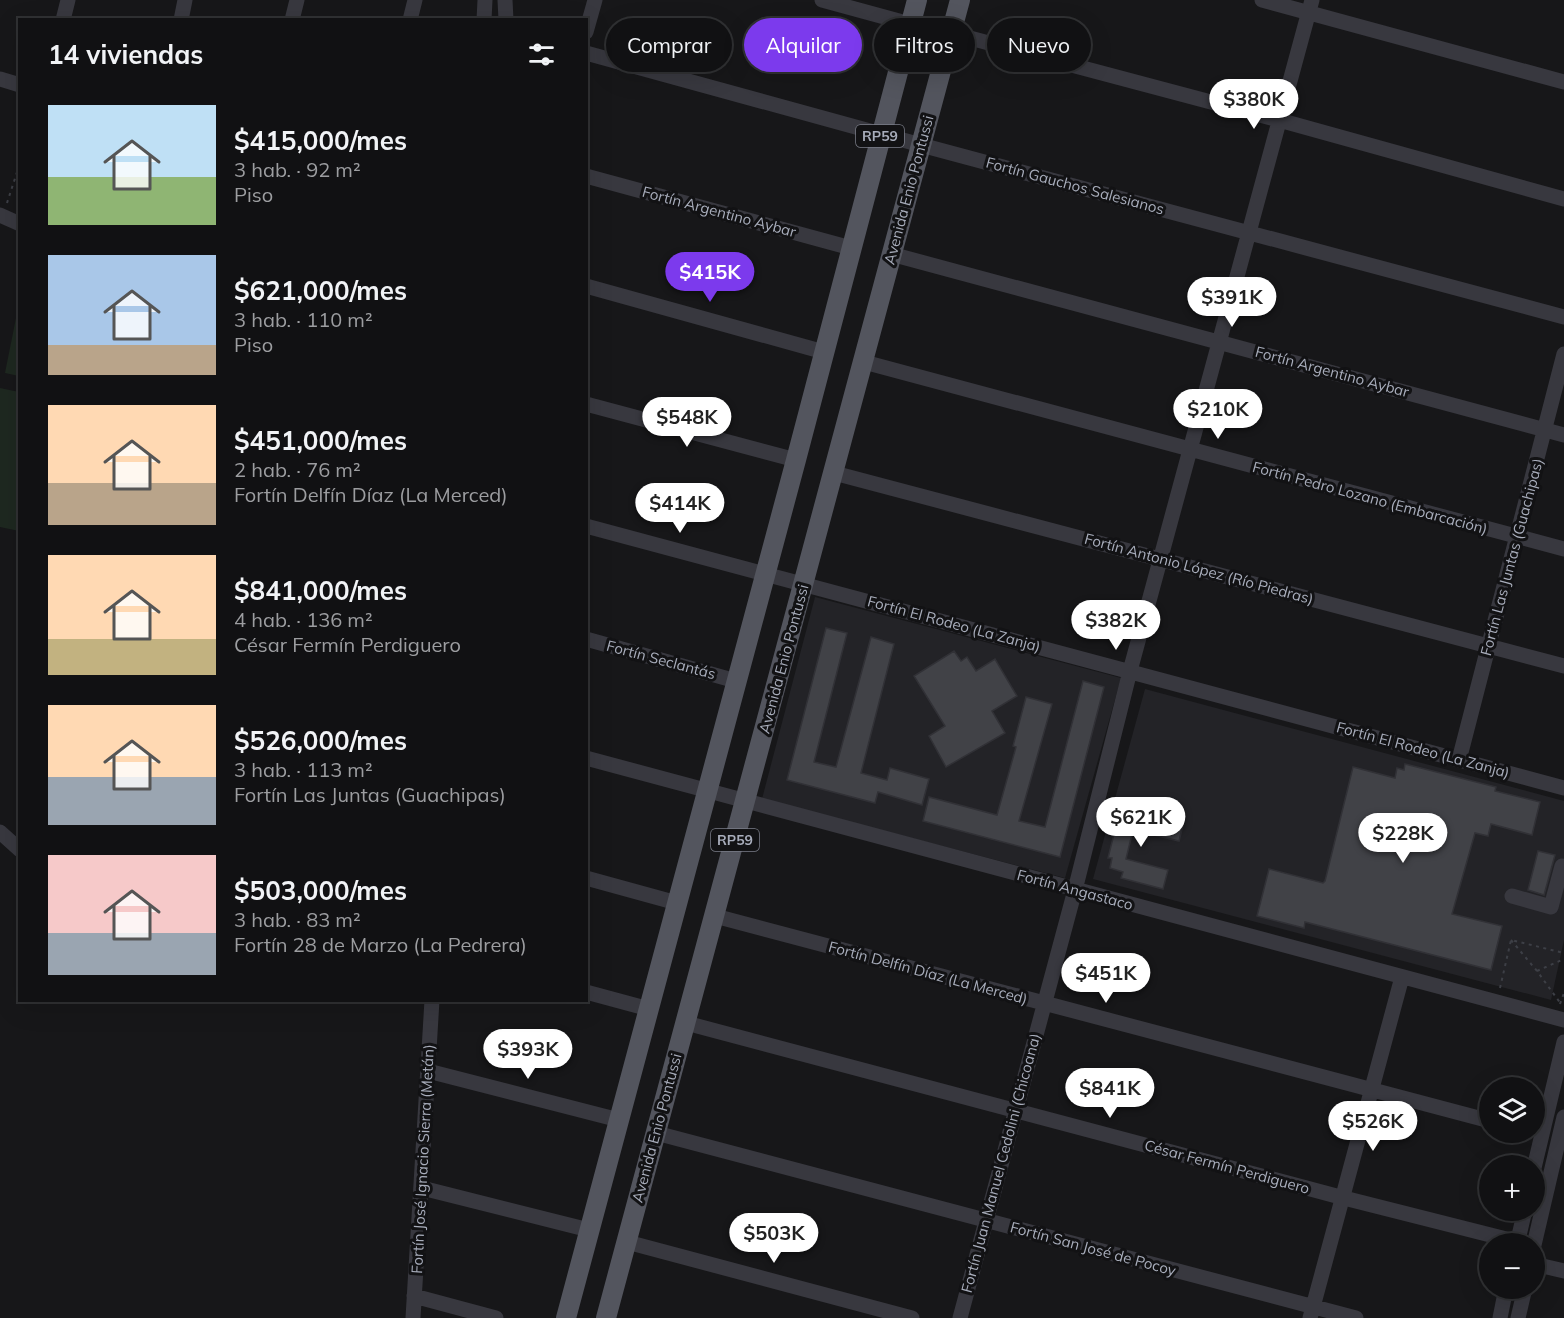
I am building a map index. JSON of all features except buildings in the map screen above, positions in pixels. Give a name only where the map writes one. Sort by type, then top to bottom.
[{"type":"main road","name":"RP59","points":[[912,18],[917,0]]},
{"type":"main road","name":"Avenida Enio Pontussi","points":[[955,18],[960,0]]},
{"type":"main road","name":"RP59","points":[[566,1318],[897,72]]},
{"type":"main road","name":"Avenida Enio Pontussi","points":[[606,1318],[941,72]]},
{"type":"street","points":[[64,18],[68,0]]},
{"type":"street","points":[[181,18],[185,0]]},
{"type":"street","points":[[292,18],[297,0]]},
{"type":"street","points":[[410,18],[415,0]]},
{"type":"street","points":[[484,18],[485,0]]},
{"type":"street","points":[[505,0],[506,18]]},
{"type":"street","points":[[588,25],[595,0]]},
{"type":"street","points":[[822,0],[888,18]]},
{"type":"street","points":[[1262,0],[1310,6],[1564,82]]},
{"type":"street","name":"Fortín Juan Manuel Cedolini (Chicoana)","points":[[960,1318],[1075,890],[1130,671],[1310,6]]},
{"type":"street","points":[[975,39],[1564,198]]},
{"type":"street","name":"Fortín Gauchos Salesianos","points":[[588,54],[1564,317]]},
{"type":"street","points":[[0,79],[18,84]]},
{"type":"street","name":"Fortín Argentino Aybar","points":[[588,177],[851,248]]},
{"type":"street","points":[[2,216],[18,223]]},
{"type":"street","name":"Fortín Argentino Aybar","points":[[891,254],[1564,435]]},
{"type":"street","points":[[588,287],[824,352]]},
{"type":"street","name":"Fortín Las Juntas (Guachipas)","points":[[1458,760],[1564,354]]},
{"type":"street","name":"Fortín Pedro Lozano (Embarcación)","points":[[864,362],[1564,549]]},
{"type":"street","points":[[588,405],[796,459]]},
{"type":"street","name":"Fortín Antonio López (Río Piedras)","points":[[834,472],[1564,666]]},
{"type":"street","name":"Fortín El Rodeo (La Zanja)","points":[[588,527],[1564,788]]},
{"type":"street","name":"Fortín Seclantás","points":[[588,640],[736,681]]},
{"type":"street","name":"Fortín Angastaco","points":[[588,759],[1564,1020]]},
{"type":"street","points":[[0,832],[18,848]]},
{"type":"street","points":[[1512,896],[1551,907],[1562,866],[1564,867]]},
{"type":"street","points":[[588,879],[677,903]]},
{"type":"street","name":"Fortín Delfín Díaz (La Merced)","points":[[714,916],[1372,1092],[1479,1118]]},
{"type":"street","points":[[1312,1312],[1402,977]]},
{"type":"street","points":[[588,993],[649,1009]]},
{"type":"street","name":"Fortín José Ignacio Sierra (Metán)","points":[[413,1318],[432,1002]]},
{"type":"street","name":"César Fermín Perdiguero","points":[[686,1023],[1481,1233]]},
{"type":"street","points":[[1545,1109],[1564,1042]]},
{"type":"street","points":[[428,1071],[619,1120]]},
{"type":"street","points":[[1537,1233],[1564,1117]]},
{"type":"street","name":"Fortín San José de Pocoy","points":[[656,1133],[986,1220],[1312,1312],[1356,1318]]},
{"type":"street","points":[[422,1188],[589,1230]]},
{"type":"street","points":[[627,1242],[912,1318]]},
{"type":"street","points":[[1545,1266],[1564,1271]]},
{"type":"street","points":[[414,1296],[496,1318]]},
{"type":"street","points":[[1500,1318],[1504,1299]]},
{"type":"street","points":[[1518,1318],[1522,1299]]},
{"type":"path","points":[[2,216],[18,169]]},
{"type":"path","points":[[1511,940],[1564,953]]},
{"type":"path","points":[[1511,940],[1537,970],[1561,1004]]},
{"type":"path","points":[[1496,1002],[1511,940]]},
{"type":"path","points":[[1537,970],[1564,959]]},
{"type":"shaded area","points":[[18,308],[18,376],[5,373]]},
{"type":"shaded area","points":[[0,388],[18,392],[18,531],[0,527]]},
{"type":"shaded area","points":[[815,597],[1121,678],[1065,878],[762,799]]},
{"type":"shaded area","points":[[1145,689],[1564,801],[1564,940],[1551,1000],[1093,879]]}]
